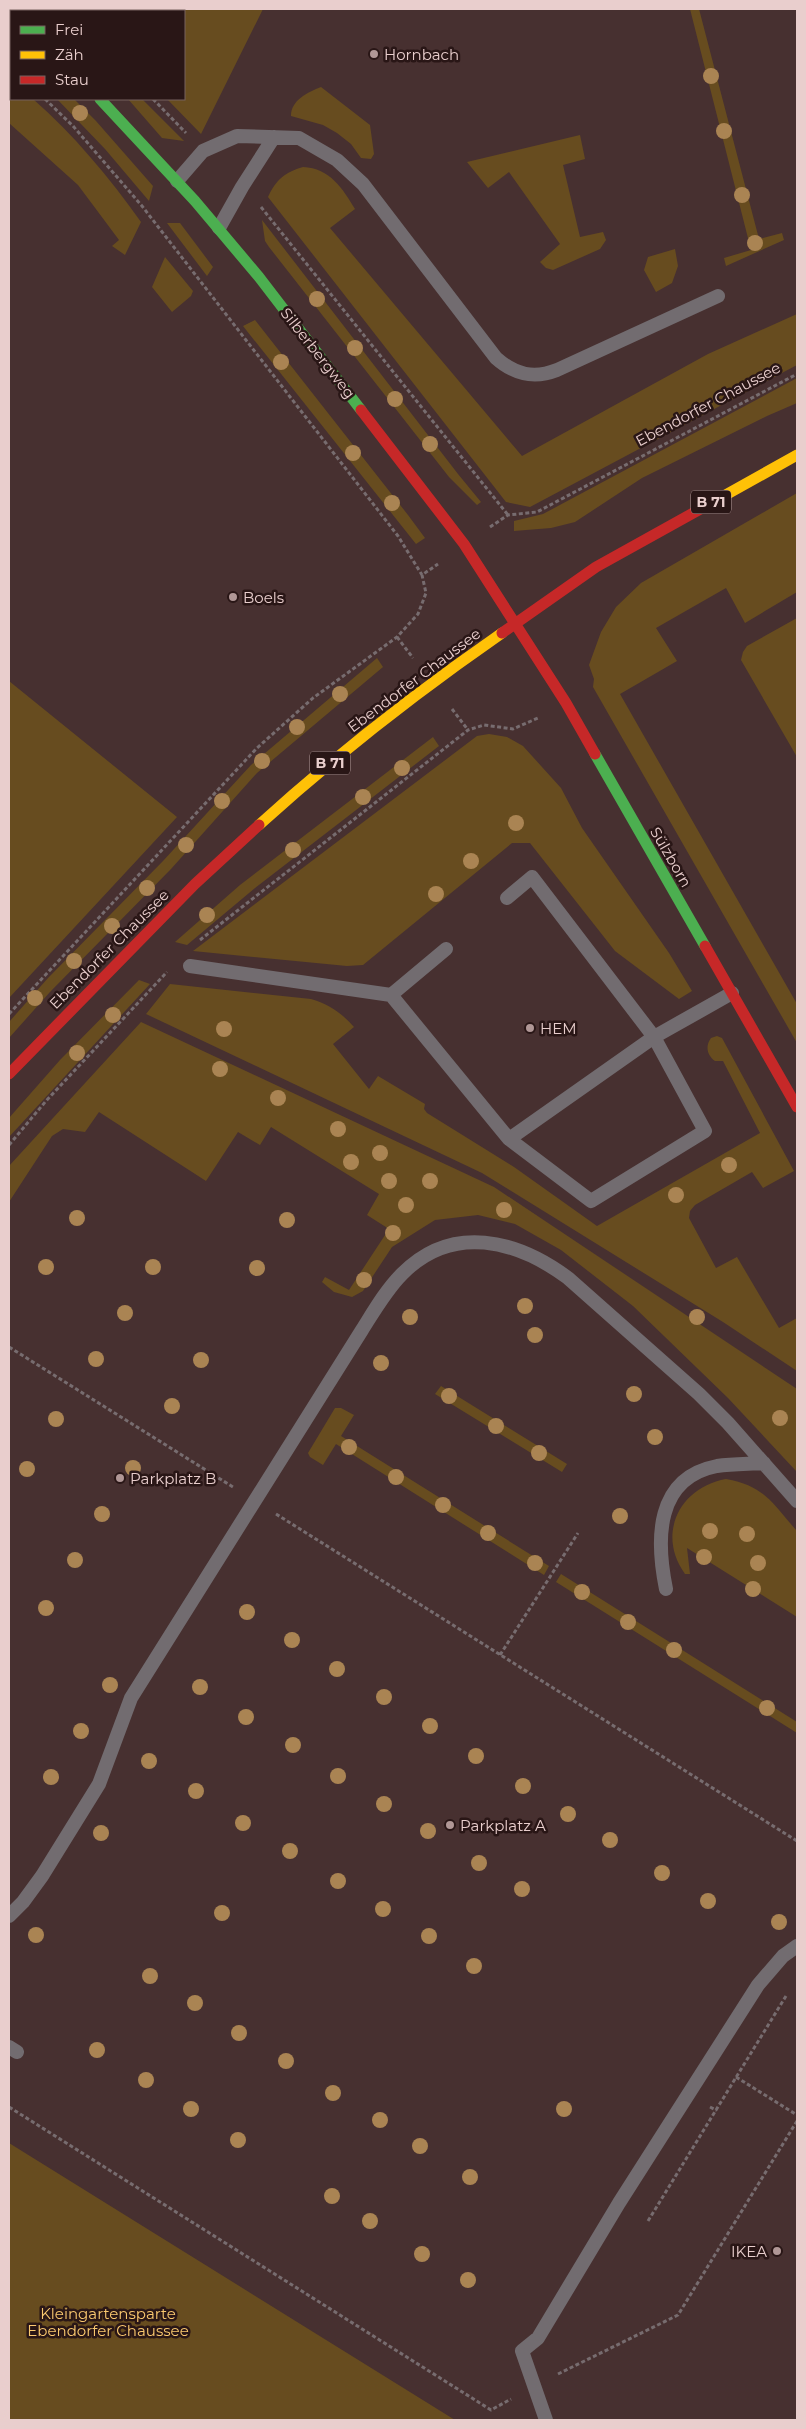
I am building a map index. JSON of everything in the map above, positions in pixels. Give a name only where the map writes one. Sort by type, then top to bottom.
[{"type":"street","name":"Silberbergweg","points":[[101,100],[219,228],[265,284],[464,544],[515,624]]},
{"type":"street","name":"Ebendorfer Chaussee","points":[[9,1074],[188,890],[314,775],[407,702],[596,567],[797,455]]},
{"type":"street","name":"Sülzborn","points":[[515,624],[566,703],[797,1107]]},
{"type":"lane","points":[[177,181],[203,150],[237,136],[299,138],[337,160],[363,184],[496,358],[517,372],[534,376],[552,372],[718,296]]},
{"type":"lane","points":[[219,228],[250,173],[274,138]]},
{"type":"lane","points":[[190,966],[391,996],[509,1139],[591,1201],[705,1131],[654,1037],[532,877],[507,898]]},
{"type":"lane","points":[[391,996],[446,949]]},
{"type":"lane","points":[[509,1139],[654,1037],[732,993]]},
{"type":"lane","points":[[9,1916],[23,1902],[42,1876],[99,1784],[131,1698],[392,1285],[404,1273],[435,1250],[452,1243],[471,1242],[510,1247],[531,1254],[550,1265],[568,1278],[699,1394],[797,1500]]},
{"type":"lane","points":[[666,1589],[661,1563],[660,1531],[662,1518],[669,1501],[680,1485],[696,1473],[717,1466],[764,1463]]},
{"type":"lane","points":[[546,2420],[522,2351],[538,2338],[619,2204],[758,1985],[783,1956],[797,1946]]},
{"type":"path","points":[[46,100],[91,146],[142,206],[398,536],[422,575],[437,564]]},
{"type":"path","points":[[154,100],[192,139]]},
{"type":"path","points":[[266,212],[508,515]]},
{"type":"path","name":"Ebendorfer Chaussee","points":[[497,522],[508,515],[537,512],[797,374]]},
{"type":"path","name":"Ebendorfer Chaussee","points":[[9,1014],[258,748],[313,698],[397,636],[418,614],[426,593],[422,575]]},
{"type":"path","name":"Ebendorfer Chaussee","points":[[397,636],[406,648]]},
{"type":"path","points":[[460,720],[468,730]]},
{"type":"path","points":[[196,944],[468,730],[484,725],[513,729]]},
{"type":"path","points":[[9,1145],[46,1101],[159,980]]},
{"type":"path","points":[[9,1347],[797,1842]]},
{"type":"path","points":[[500,1655],[578,1533]]},
{"type":"path","points":[[736,2077],[797,2115]]},
{"type":"path","points":[[9,2107],[491,2410],[534,2386],[678,2315],[797,2121]]},
{"type":"path","points":[[648,2221],[716,2110]]},
{"type":"green space","points":[[74,9],[263,9],[201,134],[168,100],[185,100],[185,10]]},
{"type":"green space","points":[[690,9],[699,9],[759,239],[782,233],[784,240],[726,266],[724,258],[751,250]]},
{"type":"green space","points":[[9,79],[10,100],[34,100],[63,127],[90,157],[141,222],[125,255],[112,246],[119,240],[78,185],[9,123]]},
{"type":"green space","points":[[321,87],[370,125],[374,154],[371,159],[361,158],[351,144],[323,125],[291,116],[294,105],[301,97]]},
{"type":"green space","points":[[58,100],[75,100],[96,121],[153,186],[149,201],[105,149]]},
{"type":"green space","points":[[129,100],[143,100],[184,141],[162,138]]},
{"type":"green space","points":[[580,135],[585,159],[563,165],[580,237],[603,232],[606,240],[600,249],[553,270],[546,268],[540,262],[560,244],[509,172],[488,188],[467,162]]},
{"type":"green space","points":[[303,167],[312,168],[328,175],[346,194],[355,209],[330,228],[522,456],[708,354],[797,314],[797,365],[530,507],[506,502],[268,197],[274,186],[282,178],[291,171]]},
{"type":"green space","points":[[262,220],[481,502],[477,505],[449,477],[269,247],[265,241]]},
{"type":"green space","points":[[167,223],[180,223],[213,267],[207,276]]},
{"type":"green space","points":[[675,249],[678,266],[672,283],[656,292],[644,270],[648,257]]},
{"type":"green space","points":[[165,257],[193,291],[191,296],[172,312],[152,287]]},
{"type":"green space","points":[[255,320],[425,538],[416,544],[243,326]]},
{"type":"green space","points":[[797,378],[797,403],[642,478],[575,522],[551,528],[514,531],[514,521],[543,514]]},
{"type":"green space","points":[[797,493],[797,592],[745,623],[726,588],[656,628],[677,661],[620,694],[797,1004],[797,1043],[593,687],[594,679],[589,665],[601,632],[616,607],[641,583]]},
{"type":"green space","points":[[797,618],[797,757],[741,660],[747,646]]},
{"type":"green space","points":[[377,658],[383,667],[257,773],[171,869],[50,992],[9,1038],[9,1022],[48,978],[163,861],[251,765]]},
{"type":"green space","points":[[9,681],[177,817],[9,998]]},
{"type":"green space","points":[[489,734],[507,737],[523,746],[561,788],[582,828],[669,953],[692,991],[679,999],[615,951],[530,843],[512,843],[363,965],[347,966],[193,951],[477,736]]},
{"type":"green space","points":[[433,737],[439,746],[255,888],[187,945],[175,942],[240,885]]},
{"type":"green space","points":[[139,980],[150,984],[9,1137],[9,1118],[60,1060]]},
{"type":"green space","points":[[170,984],[311,999],[329,1006],[345,1017],[354,1027],[333,1044],[369,1089],[378,1076],[425,1104],[424,1109],[427,1113],[514,1167],[597,1226],[760,1133],[723,1061],[715,1061],[709,1053],[708,1044],[711,1038],[717,1036],[722,1038],[794,1171],[763,1188],[752,1172],[695,1205],[690,1211],[689,1218],[716,1268],[737,1257],[779,1328],[797,1318],[797,1371],[723,1322],[482,1173],[146,1014]]},
{"type":"green space","points":[[141,1022],[494,1187],[797,1389],[797,1472],[728,1398],[633,1306],[561,1250],[515,1224],[478,1215],[435,1220],[392,1247],[363,1291],[352,1297],[334,1292],[322,1282],[325,1277],[349,1290],[389,1229],[367,1215],[379,1194],[271,1127],[260,1145],[238,1132],[206,1181],[99,1112],[85,1132],[63,1129],[52,1136],[9,1202],[9,1166]]},
{"type":"green space","points":[[441,1386],[567,1464],[562,1472],[435,1394]]},
{"type":"green space","points":[[335,1408],[341,1408],[354,1415],[341,1436],[549,1566],[544,1575],[336,1444],[323,1465],[310,1457],[308,1453]]},
{"type":"green space","points":[[726,1479],[750,1486],[759,1491],[774,1504],[797,1531],[797,1617],[687,1548],[690,1574],[685,1574],[677,1559],[673,1543],[673,1528],[677,1515],[685,1502],[696,1492],[710,1484]]},
{"type":"green space","points":[[561,1574],[797,1722],[797,1733],[556,1582]]},
{"type":"green space","name":"Kleingartensparte Ebendorfer Chaussee","points":[[9,2143],[455,2420],[9,2420]]},
{"type":"traffic: fast","points":[[101,100],[195,201],[259,277],[361,410]]},
{"type":"traffic: fast","points":[[595,754],[705,946]]},
{"type":"traffic: slow","points":[[713,502],[797,455]]},
{"type":"traffic: slow","points":[[259,825],[377,725],[502,633]]},
{"type":"traffic: jam","points":[[361,410],[464,544],[566,703],[595,754]]},
{"type":"traffic: jam","points":[[502,633],[596,567],[713,502]]},
{"type":"traffic: jam","points":[[9,1074],[195,884],[259,825]]},
{"type":"traffic: jam","points":[[705,946],[797,1107]]},
{"type":"place","name":"Hornbach","points":[[374,54]]},
{"type":"place","name":"Boels","points":[[233,597]]},
{"type":"place","name":"HEM","points":[[530,1028]]},
{"type":"place","name":"Parkplatz B","points":[[120,1478]]},
{"type":"place","name":"Parkplatz A","points":[[450,1825]]},
{"type":"place","name":"IKEA","points":[[777,2251]]}]
